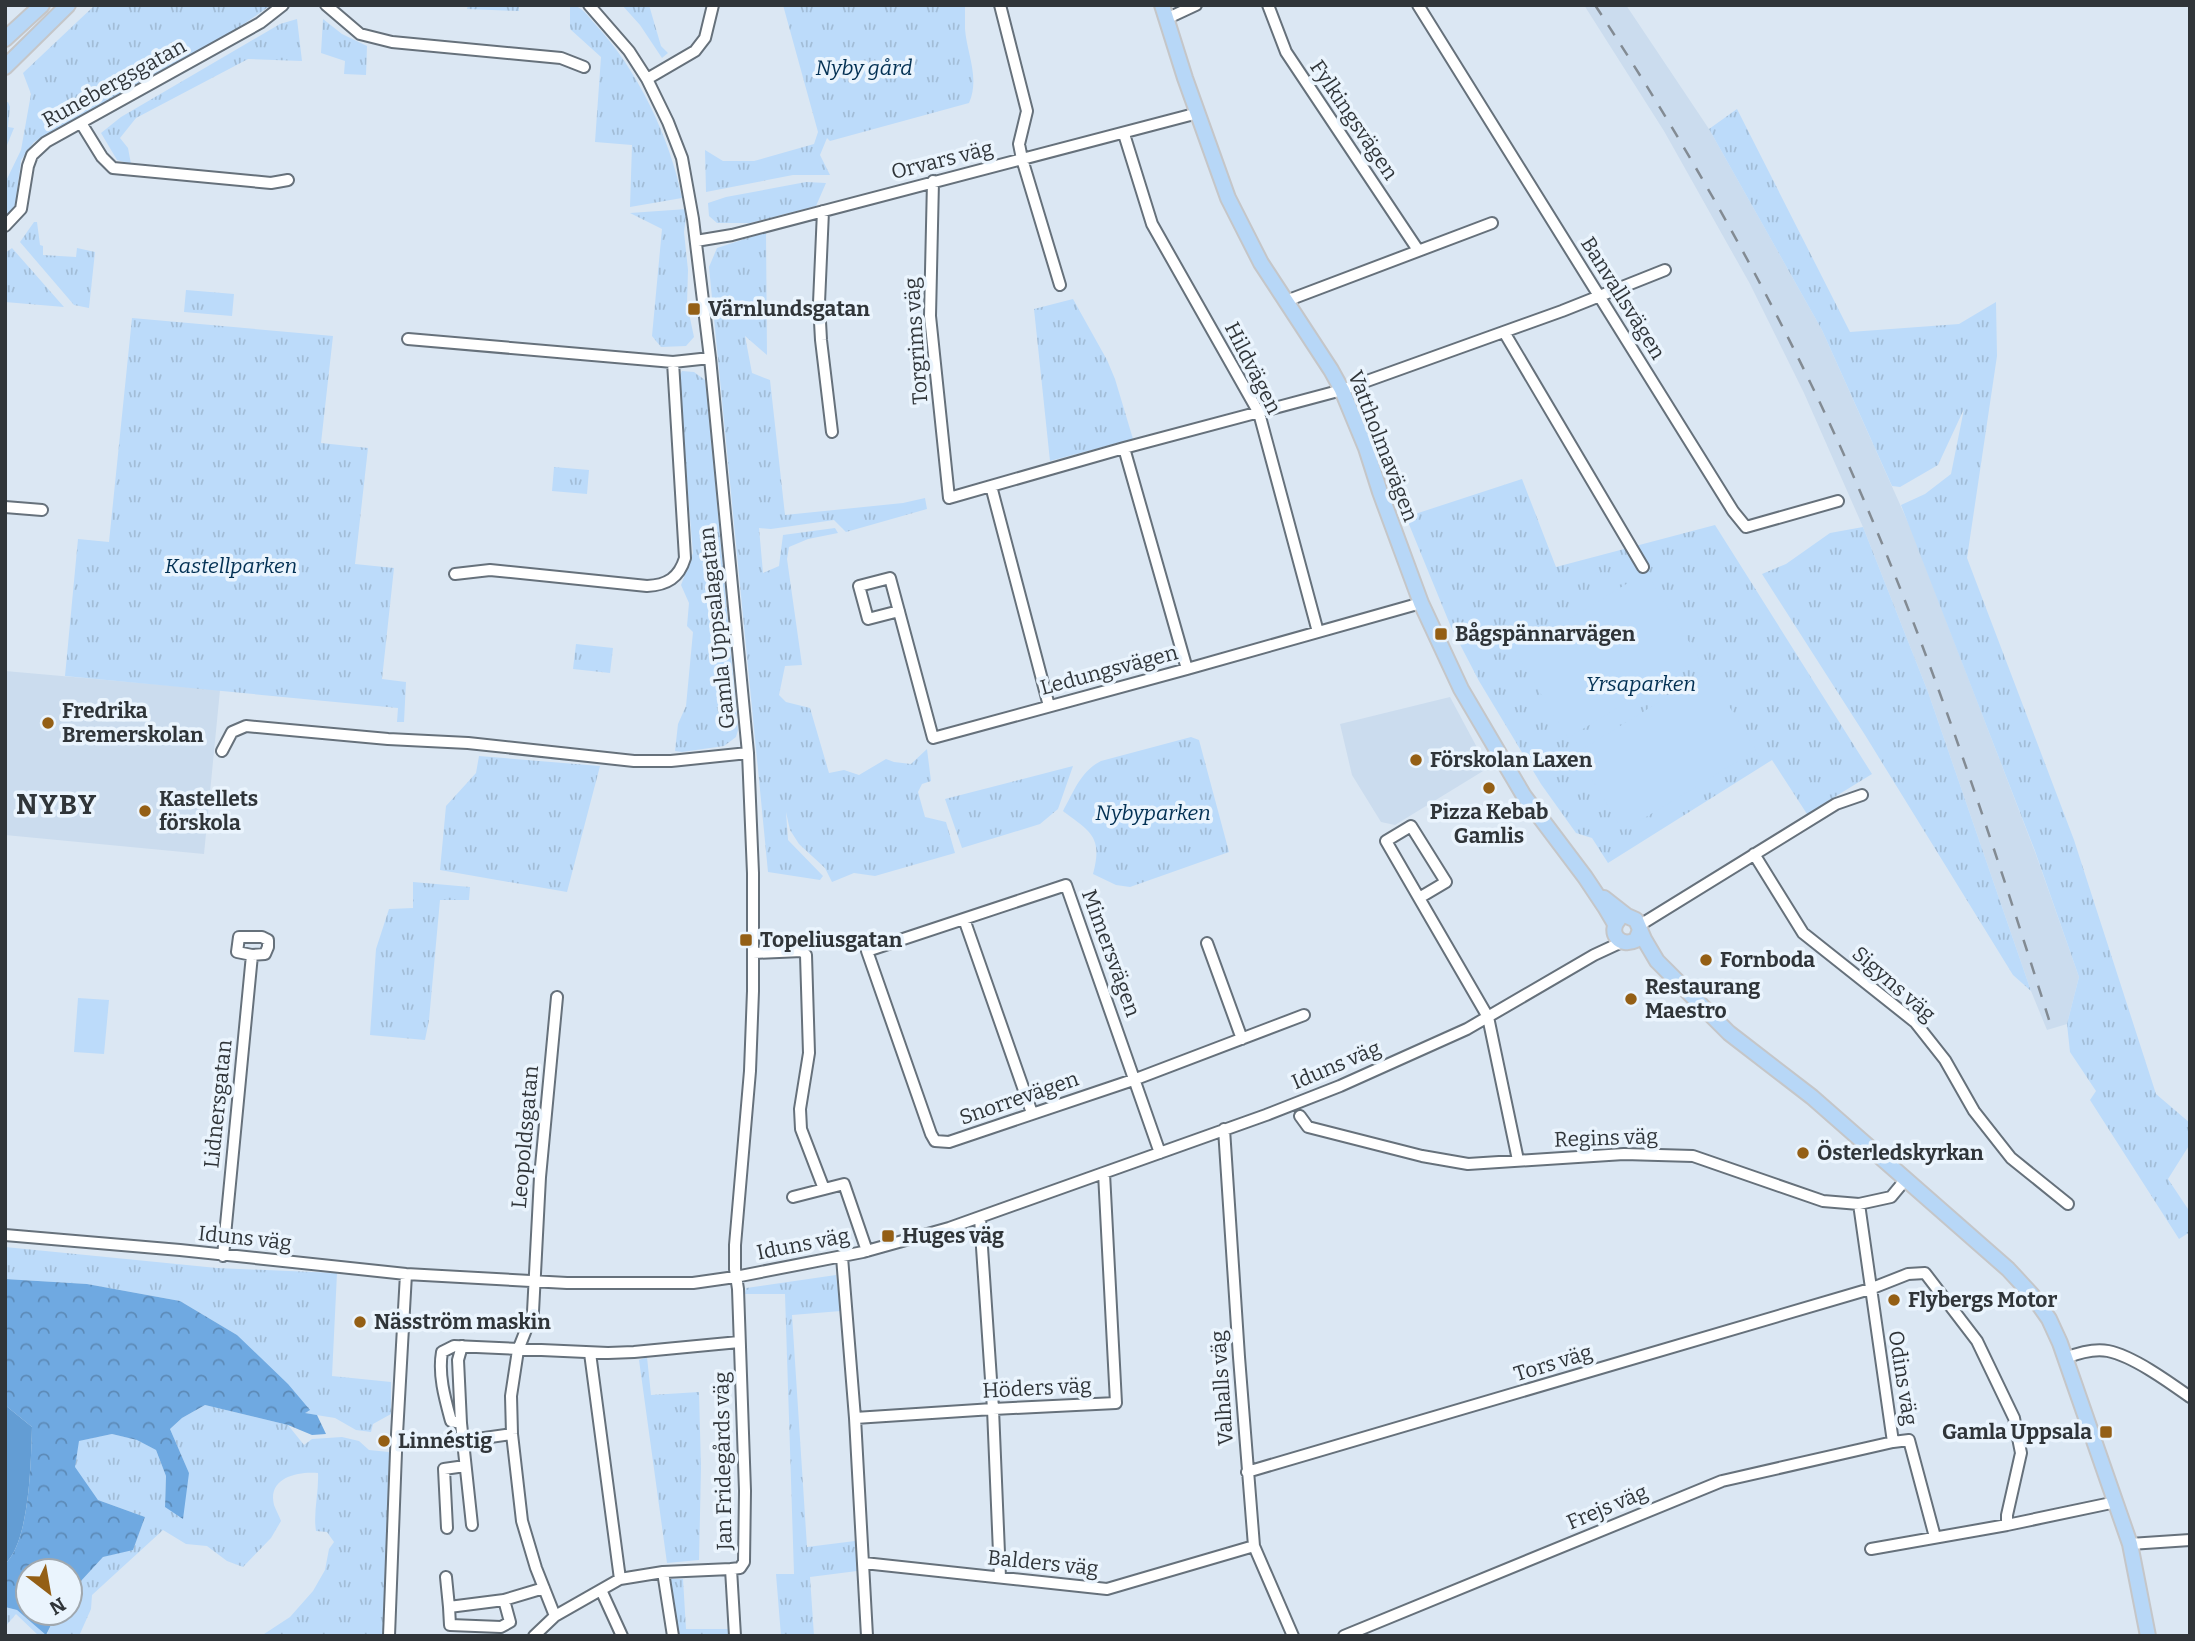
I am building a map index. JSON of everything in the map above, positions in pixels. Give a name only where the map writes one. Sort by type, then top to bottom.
[{"type":"main road","points":[[5,39],[42,5]]},
{"type":"main road","points":[[5,66],[68,5]]},
{"type":"main road","name":"Vattholmavägen","points":[[1164,12],[1228,198],[1261,263],[1342,390],[1366,448],[1421,603],[1461,689],[1524,796],[1621,931],[1657,961],[1730,1033],[1812,1097],[2008,1269],[2032,1295],[2049,1320],[2065,1358],[2116,1502],[2130,1544],[2148,1636]]},
{"type":"main road","points":[[1636,920],[1640,928],[1636,940],[1621,931],[1636,920]]},
{"type":"main road","name":"Vattholmavägen","points":[[1640,928],[1657,961]]},
{"type":"street","name":"Runebergsgatan","points":[[5,226],[21,209],[32,155],[46,142],[260,23],[283,5]]},
{"type":"street","points":[[326,5],[360,34],[392,42],[561,58],[584,67]]},
{"type":"street","name":"Gamla Uppsalagatan","points":[[589,5],[629,51],[647,79],[668,122],[682,158],[696,241],[748,753],[753,873],[750,1071],[739,1183],[735,1277]]},
{"type":"street","points":[[647,79],[695,51],[705,38],[712,5]]},
{"type":"street","points":[[1000,5],[1027,111],[1019,144],[1022,159],[1060,285]]},
{"type":"street","points":[[1164,12],[1196,5]]},
{"type":"street","name":"Fylkingsvägen","points":[[1268,5],[1286,52],[1418,250]]},
{"type":"street","name":"Banvallsvägen","points":[[1418,5],[1733,511],[1755,536]]},
{"type":"street","name":"Orvars väg","points":[[696,241],[732,235],[1198,113]]},
{"type":"street","points":[[81,122],[102,157],[113,168],[271,183],[288,180]]},
{"type":"street","name":"Hildvägen","points":[[1124,134],[1152,224],[1259,413],[1318,632]]},
{"type":"street","name":"Torgrims väg","points":[[933,181],[930,316],[949,498],[991,486]]},
{"type":"street","points":[[823,211],[819,303],[832,432]]},
{"type":"street","points":[[1286,301],[1492,223]]},
{"type":"street","points":[[1049,706],[991,486],[1342,390],[1665,270]]},
{"type":"street","points":[[1504,332],[1643,567]]},
{"type":"street","points":[[408,339],[673,362],[709,358]]},
{"type":"street","points":[[455,574],[490,570],[647,586],[672,580],[681,569],[685,558],[673,362]]},
{"type":"street","points":[[1124,448],[1187,669]]},
{"type":"street","points":[[1746,527],[1838,501]]},
{"type":"street","points":[[5,507],[42,510]]},
{"type":"street","name":"Ledungsvägen","points":[[899,611],[868,619],[859,586],[890,578],[899,611],[933,738],[1421,603]]},
{"type":"street","points":[[222,751],[232,732],[246,726],[388,739],[468,743],[634,761],[671,761],[748,753]]},
{"type":"street","points":[[1640,928],[1836,804],[1862,795]]},
{"type":"street","points":[[1419,898],[1446,882],[1411,826],[1386,841],[1419,898],[1488,1017],[1518,1160]]},
{"type":"street","name":"Sigyns väg","points":[[1754,854],[1803,933],[1915,1022],[1945,1060],[1975,1111],[2011,1158],[2068,1204]]},
{"type":"street","name":"Mimersvägen","points":[[867,951],[1066,885],[1160,1153]]},
{"type":"street","points":[[964,919],[1032,1114]]},
{"type":"street","name":"Iduns väg","points":[[5,1235],[407,1274],[567,1283],[693,1283],[842,1257],[980,1218],[1340,1086],[1488,1017],[1594,955],[1621,931]]},
{"type":"street","points":[[1207,943],[1242,1039]]},
{"type":"street","points":[[753,953],[802,951],[806,955],[809,1053],[800,1109],[800,1129],[824,1189]]},
{"type":"street","name":"Snorrevägen","points":[[867,951],[935,1141],[949,1142],[1136,1079],[1304,1015]]},
{"type":"street","name":"Lidnersgatan","points":[[223,1256],[252,955]]},
{"type":"street","name":"Leopoldsgatan","points":[[555,1616],[522,1521],[512,1434],[511,1396],[518,1350],[533,1312],[540,1177],[557,997]]},
{"type":"street","name":"Regins väg","points":[[1300,1116],[1308,1127],[1422,1156],[1468,1164],[1624,1154],[1693,1156],[1823,1201],[1859,1204],[1891,1197],[1906,1179]]},
{"type":"street","name":"Valhalls väg","points":[[1224,1129],[1254,1546],[1293,1636]]},
{"type":"street","name":"Höders väg","points":[[855,1418],[1116,1403],[1104,1173]]},
{"type":"street","points":[[793,1197],[844,1184],[867,1251]]},
{"type":"street","name":"Odins väg","points":[[1859,1204],[1893,1442],[1909,1440],[1935,1537]]},
{"type":"street","points":[[980,1218],[993,1409],[1000,1577]]},
{"type":"street","points":[[842,1257],[855,1418],[867,1636]]},
{"type":"street","name":"Tors väg","points":[[1247,1472],[1870,1289],[1909,1275],[1925,1273],[1977,1340],[2014,1418],[2021,1453],[2007,1525]]},
{"type":"street","points":[[389,1636],[400,1371],[407,1274]]},
{"type":"street","name":"Jan Fridegårds väg","points":[[734,1636],[731,1569],[740,1568],[744,1562],[745,1490],[735,1277]]},
{"type":"street","points":[[461,1423],[451,1421],[444,1395],[440,1362],[442,1352],[454,1346],[590,1353],[634,1352],[740,1342]]},
{"type":"street","points":[[462,1346],[458,1360],[461,1423],[472,1525]]},
{"type":"street","points":[[2065,1358],[2091,1351],[2107,1351],[2123,1357],[2190,1397]]},
{"type":"street","points":[[590,1353],[620,1579]]},
{"type":"street","points":[[442,1444],[512,1434]]},
{"type":"street","name":"Frejs väg","points":[[1344,1636],[1722,1480],[1893,1442]]},
{"type":"street","points":[[447,1528],[444,1469],[465,1466]]},
{"type":"street","points":[[1871,1549],[2116,1502]]},
{"type":"street","points":[[2130,1544],[2190,1540]]},
{"type":"street","name":"Balders väg","points":[[864,1563],[1107,1589],[1254,1546]]},
{"type":"street","points":[[534,1636],[555,1616],[620,1579],[663,1572],[731,1569]]},
{"type":"street","points":[[663,1572],[673,1636]]},
{"type":"street","points":[[446,1577],[450,1625],[501,1627],[510,1622],[504,1600]]},
{"type":"street","points":[[449,1607],[504,1600],[544,1588]]},
{"type":"street","points":[[601,1590],[622,1636]]},
{"type":"shaded area","points":[[1584,5],[1626,5],[1709,129],[1822,330],[1911,529],[2035,852],[2079,977],[2067,1024],[2047,1030],[2031,991],[1928,692],[1863,527],[1804,393],[1750,284],[1664,131]]},
{"type":"shaded area","points":[[5,671],[220,690],[204,854],[5,835]]},
{"type":"shaded area","name":"Förskolan Laxen","points":[[1450,697],[1488,768],[1395,825],[1381,822],[1352,775],[1340,724]]},
{"type":"shaded area","points":[[5,1405],[32,1427],[28,1500],[20,1538],[5,1564]]},
{"type":"green space","points":[[95,5],[271,5],[231,33],[34,142],[21,160],[15,208],[5,218],[5,183],[21,150],[31,94],[23,73]]},
{"type":"green space","points":[[468,5],[519,5],[519,11],[467,9]]},
{"type":"green space","points":[[570,5],[587,14],[638,83],[669,151],[682,198],[630,207],[632,145],[595,142],[601,57],[570,29]]},
{"type":"green space","points":[[622,5],[649,5],[661,46],[668,53],[662,58],[640,25]]},
{"type":"green space","name":"Nyby gård","points":[[783,5],[965,5],[965,29],[973,75],[969,103],[830,141],[827,138],[820,155],[830,175],[793,175],[706,192],[705,150],[723,161],[754,161],[814,144],[818,132]]},
{"type":"green space","points":[[297,19],[302,61],[248,59],[136,118],[120,138],[128,148],[131,164],[117,160],[101,133],[121,117],[280,24]]},
{"type":"green space","points":[[323,19],[342,34],[367,46],[366,75],[344,74],[345,61],[321,53]]},
{"type":"green space","points":[[8,102],[8,127],[14,128],[5,150],[5,103]]},
{"type":"green space","points":[[1737,109],[1850,332],[1959,324],[1996,302],[1997,356],[1967,558],[2074,840],[2156,1094],[2190,1123],[2190,1144],[2168,1179],[2190,1212],[2190,1232],[2179,1239],[2090,1100],[2096,1091],[2070,1052],[2067,1024],[2079,977],[2035,851],[1901,505],[1925,494],[1951,474],[1964,409],[1938,465],[1900,487],[1892,486],[1822,330],[1709,129]]},
{"type":"green space","points":[[806,182],[826,183],[816,206],[750,223],[717,223],[709,216],[708,203]]},
{"type":"green space","points":[[687,209],[684,232],[688,270],[687,304],[694,337],[686,346],[661,347],[652,336],[662,229],[630,213]]},
{"type":"green space","points":[[34,222],[37,222],[43,255],[76,257],[77,248],[95,252],[89,308],[74,305],[20,242]]},
{"type":"green space","points":[[766,232],[767,355],[745,336],[752,373],[770,380],[785,515],[903,503],[925,498],[927,509],[846,532],[834,520],[771,529],[759,528],[763,573],[779,566],[783,535],[835,528],[838,533],[808,539],[789,547],[787,559],[802,665],[785,666],[779,695],[786,702],[810,708],[829,773],[844,770],[859,775],[886,759],[911,764],[927,749],[931,781],[922,784],[918,792],[925,817],[946,822],[955,853],[875,876],[854,873],[832,882],[825,868],[799,844],[790,830],[786,812],[788,840],[823,876],[820,880],[768,872],[709,267],[717,248]]},
{"type":"green space","points":[[12,248],[64,307],[5,302],[5,253]]},
{"type":"green space","points":[[186,290],[234,294],[232,316],[184,312]]},
{"type":"green space","points":[[1073,299],[1107,360],[1133,439],[1050,461],[1034,309]]},
{"type":"green space","name":"Kastellparken","points":[[132,318],[333,336],[321,443],[368,448],[355,564],[394,568],[382,679],[406,682],[404,722],[397,722],[398,708],[65,676],[78,539],[109,542]]},
{"type":"green space","points":[[682,371],[694,372],[705,380],[738,730],[736,737],[724,746],[682,752],[675,751],[678,724],[686,706],[693,632],[687,626],[689,603],[681,585],[693,553],[678,379]]},
{"type":"green space","points":[[554,467],[589,470],[587,494],[552,491]]},
{"type":"green space","name":"Yrsaparken","points":[[1522,479],[1556,567],[1715,525],[1872,774],[1807,814],[1772,760],[1608,863],[1592,838],[1576,833],[1541,784],[1479,681],[1451,627],[1406,517]]},
{"type":"green space","points":[[1863,527],[1928,692],[2031,991],[2013,975],[1762,574],[1786,564],[1830,533]]},
{"type":"green space","points":[[1646,572],[1699,658],[1568,738],[1515,652]]},
{"type":"green space","points":[[576,644],[613,648],[610,673],[573,669]]},
{"type":"green space","points":[[1708,672],[1756,750],[1623,831],[1576,753]]},
{"type":"green space","name":"Nybyparken","points":[[1191,737],[1199,740],[1229,852],[1130,887],[1116,885],[1093,874],[1096,852],[1092,836],[1063,811],[1083,776],[1101,761]]},
{"type":"green space","points":[[479,756],[600,766],[567,892],[440,870],[446,806],[476,773]]},
{"type":"green space","points":[[1073,766],[1058,809],[1040,824],[962,848],[945,799]]},
{"type":"green space","points":[[413,882],[470,887],[469,900],[440,900],[425,1040],[370,1035],[376,949],[389,909],[413,908]]},
{"type":"green space","points":[[78,998],[109,1000],[104,1054],[74,1052]]},
{"type":"green space","points":[[5,1247],[217,1268],[337,1273],[332,1376],[391,1382],[391,1414],[373,1424],[371,1432],[356,1430],[335,1418],[304,1413],[237,1335],[180,1301],[87,1284],[5,1279]]},
{"type":"green space","points":[[836,1275],[841,1311],[792,1315],[807,1547],[855,1541],[857,1571],[810,1577],[814,1636],[781,1636],[776,1574],[794,1574],[785,1294],[745,1294],[746,1288]]},
{"type":"green space","points":[[5,1279],[87,1284],[180,1301],[237,1335],[288,1384],[310,1410],[305,1413],[317,1415],[326,1434],[312,1435],[288,1425],[205,1405],[182,1418],[170,1429],[189,1473],[183,1519],[165,1507],[166,1476],[156,1450],[137,1440],[112,1434],[79,1441],[75,1467],[98,1500],[145,1517],[133,1550],[103,1557],[84,1578],[84,1557],[14,1557],[14,1609],[5,1607],[5,1564],[20,1538],[28,1500],[32,1427],[5,1405]]},
{"type":"green space","points":[[647,1357],[651,1395],[699,1392],[699,1560],[667,1563],[639,1360]]},
{"type":"green space","points":[[205,1405],[288,1425],[304,1445],[312,1439],[342,1437],[359,1441],[369,1450],[389,1452],[396,1571],[393,1636],[261,1636],[290,1617],[313,1591],[325,1570],[329,1549],[334,1542],[327,1532],[316,1531],[318,1473],[294,1475],[280,1482],[275,1488],[274,1505],[281,1521],[271,1538],[243,1567],[227,1561],[207,1546],[186,1544],[163,1530],[92,1595],[91,1609],[84,1625],[84,1578],[103,1557],[133,1549],[145,1517],[98,1500],[74,1467],[78,1441],[112,1434],[138,1440],[156,1450],[166,1476],[165,1507],[189,1473],[170,1429],[182,1418]]},
{"type":"green space","points":[[669,1579],[683,1579],[686,1629],[729,1629],[730,1636],[677,1636]]},
{"type":"green space","points":[[5,1607],[14,1609],[14,1616],[5,1627]]},
{"type":"green space","points":[[30,1627],[38,1627],[47,1634],[50,1627],[83,1627],[79,1636],[39,1636]]},
{"type":"green space","points":[[37,1627],[50,1627],[46,1635]]},
{"type":"railway","points":[[1595,5],[1682,144],[1735,238],[1786,333],[1846,460],[1880,539],[1942,700],[2051,1026]]},
{"type":"place","name":"Värnlundsgatan","points":[[694,309]]},
{"type":"place","name":"Bågspännarvägen","points":[[1441,634]]},
{"type":"place","name":"Fredrika Bremerskolan","points":[[48,723]]},
{"type":"place","name":"Förskolan Laxen","points":[[1416,760]]},
{"type":"place","name":"Pizza Kebab Gamlis","points":[[1489,788]]},
{"type":"place","name":"Kastellets förskola","points":[[145,811]]},
{"type":"place","name":"Topeliusgatan","points":[[746,940]]},
{"type":"place","name":"Fornboda","points":[[1706,960]]},
{"type":"place","name":"Restaurang Maestro","points":[[1631,999]]},
{"type":"place","name":"Österledskyrkan","points":[[1803,1153]]},
{"type":"place","name":"Huges väg","points":[[888,1236]]},
{"type":"place","name":"Flybergs Motor","points":[[1894,1300]]},
{"type":"place","name":"Näsström maskin","points":[[360,1322]]},
{"type":"place","name":"Gamla Uppsala","points":[[2106,1432]]},
{"type":"place","name":"Linnéstig","points":[[384,1441]]},
{"type":"district","name":"NYBY","points":[[57,804]]}]
